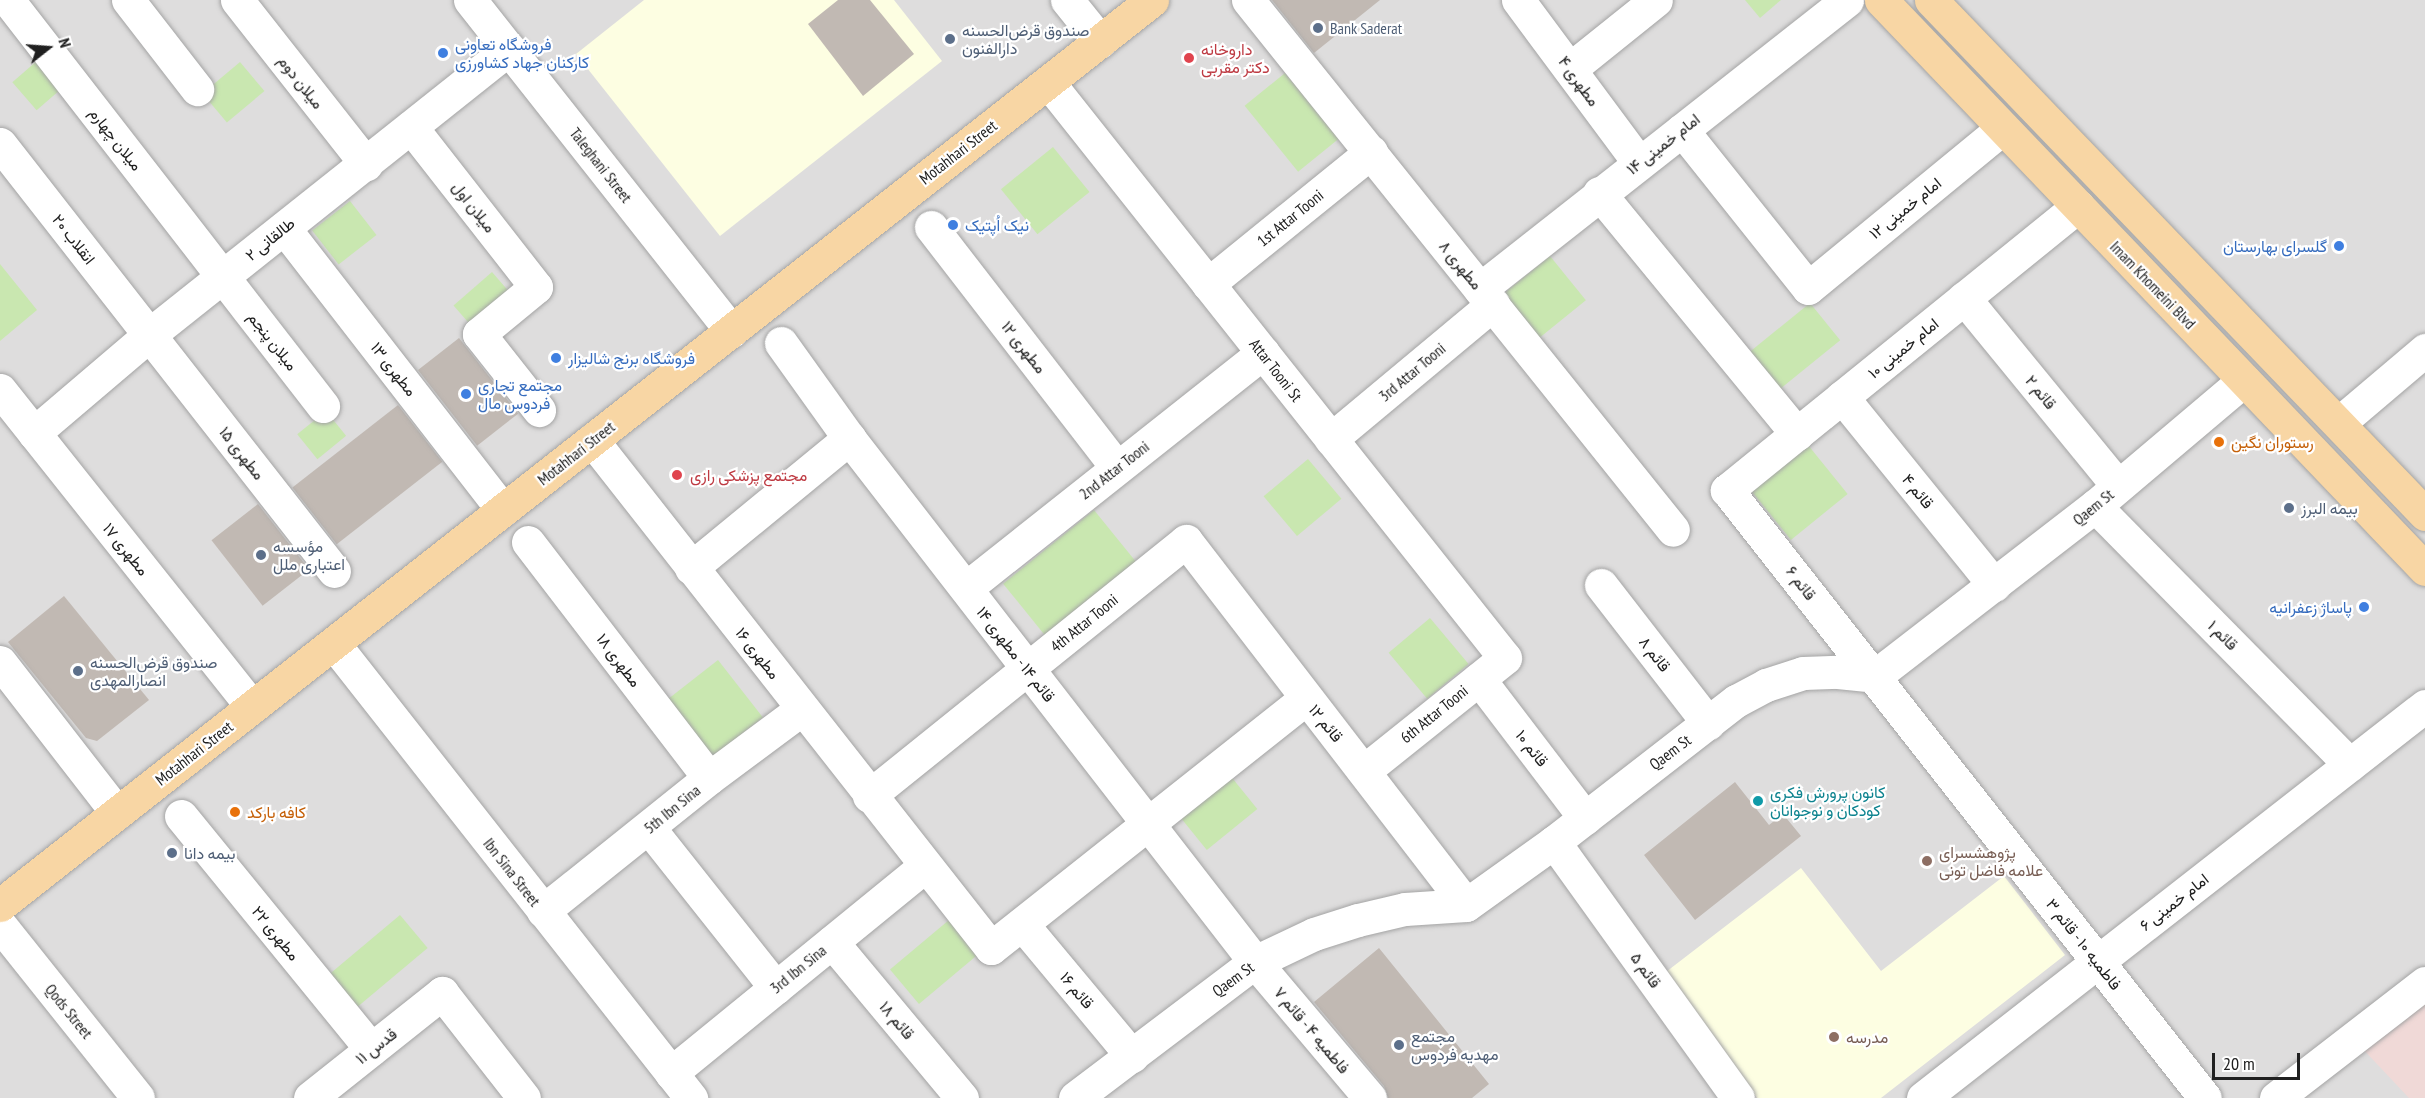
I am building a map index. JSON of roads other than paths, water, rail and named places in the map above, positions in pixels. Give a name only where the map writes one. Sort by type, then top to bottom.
[{"type":"main road","name":"Motahhari Street","points":[[0,905],[1152,0]]},
{"type":"main road","name":"Imam Khomeini Blvd","points":[[1881,0],[2425,569]]},
{"type":"main road","points":[[1931,0],[2425,514]]},
{"type":"street","name":"میلان چهارم","points":[[8,0],[224,277]]},
{"type":"street","points":[[128,0],[197,89]]},
{"type":"street","name":"میلان دوم","points":[[237,0],[366,164]]},
{"type":"street","name":"Taleghani Street","points":[[470,0],[731,331]]},
{"type":"street","points":[[1067,0],[1100,41]]},
{"type":"street","name":"مطهری ۸","points":[[1248,0],[1672,530]]},
{"type":"street","name":"مطهری ۴","points":[[1518,0],[1639,163]]},
{"type":"street","points":[[1570,69],[1656,0]]},
{"type":"street","name":"امام خمینی ۱۴","points":[[1486,297],[1599,193],[1847,0]]},
{"type":"street","name":"طالقانی ۲","points":[[34,433],[149,335],[509,49]]},
{"type":"street","name":"Attar Tooni St","points":[[1048,82],[1505,658]]},
{"type":"street","name":"میلان اول","points":[[411,127],[536,287],[479,334],[539,410]]},
{"type":"street","name":"امام خمینی ۱۲","points":[[1682,130],[1808,288],[2003,128]]},
{"type":"street","name":"انقلاب ۲۰","points":[[0,144],[149,335]]},
{"type":"street","name":"1st Attar Tooni","points":[[1208,284],[1371,152]]},
{"type":"street","points":[[1599,193],[1797,434]]},
{"type":"street","name":"امام خمینی ۱۰","points":[[1727,490],[2078,206]]},
{"type":"street","name":"مطهری ۱۲","points":[[931,227],[1117,468]]},
{"type":"street","name":"مطهری ۱۳","points":[[284,228],[504,510]]},
{"type":"street","name":"میلان پنجم","points":[[224,277],[323,406]]},
{"type":"street","name":"3rd Attar Tooni","points":[[1331,439],[1486,297]]},
{"type":"street","name":"قائم ۲","points":[[1964,298],[2107,496]]},
{"type":"street","name":"مطهری ۱۵","points":[[149,335],[334,572]]},
{"type":"street","name":"قائم ۱۴ - مطهری ۱۴","points":[[781,343],[849,438],[1255,962]]},
{"type":"street","points":[[2339,423],[2425,350]]},
{"type":"street","name":"2nd Attar Tooni","points":[[966,588],[1263,353]]},
{"type":"street","name":"Qaem St","points":[[1076,1098],[1255,962],[1314,934],[1358,920],[1405,909],[1466,905],[1554,842],[1736,701],[1766,685],[1803,673],[1838,672],[1875,676],[2107,496],[2244,380]]},
{"type":"street","name":"مطهری ۱۷","points":[[0,390],[252,707]]},
{"type":"street","name":"قائم ۴","points":[[1842,397],[1994,585]]},
{"type":"street","points":[[691,568],[849,438]]},
{"type":"street","name":"مطهری ۱۶","points":[[592,441],[924,866],[991,948],[1022,924]]},
{"type":"street","name":"قائم ۶","points":[[1727,490],[1875,676]]},
{"type":"street","name":"قائم ۱","points":[[2107,496],[2350,765]]},
{"type":"street","name":"4th Attar Tooni","points":[[869,796],[1186,541]]},
{"type":"street","name":"قائم ۱۲","points":[[1186,541],[1466,905]]},
{"type":"street","name":"مطهری ۱۸","points":[[528,542],[710,778]]},
{"type":"street","name":"قائم ۸","points":[[1601,585],[1708,723]]},
{"type":"street","name":"Ibn Sina Street","points":[[334,644],[691,1098]]},
{"type":"street","name":"6th Attar Tooni","points":[[1364,771],[1505,658]]},
{"type":"street","points":[[0,662],[117,813]]},
{"type":"street","name":"فاطمیه ۱۰ - قائم ۳","points":[[1875,676],[2205,1098]]},
{"type":"street","name":"قائم ۱۰","points":[[1479,679],[1585,818]]},
{"type":"street","points":[[1022,924],[1306,699]]},
{"type":"street","name":"امام خمینی ۶","points":[[1923,1098],[2425,706]]},
{"type":"street","name":"5th Ibn Sina","points":[[543,911],[801,709]]},
{"type":"street","name":"مطهری ۲۲","points":[[182,816],[371,1049]]},
{"type":"street","points":[[649,828],[776,988]]},
{"type":"street","name":"قائم ۵","points":[[1554,842],[1737,1098]]},
{"type":"street","name":"3rd Ibn Sina","points":[[671,1073],[924,866]]},
{"type":"street","name":"قائم ۱۶","points":[[1022,924],[1132,1056]]},
{"type":"street","name":"Qods Street","points":[[0,925],[138,1098]]},
{"type":"street","name":"قائم ۱۸","points":[[832,942],[963,1098]]},
{"type":"street","name":"فاطمیه ۴ - قائم ۷","points":[[1255,962],[1370,1098]]},
{"type":"street","points":[[2276,1098],[2425,983]]},
{"type":"street","name":"قدس ۱۱","points":[[310,1098],[442,993],[524,1098]]},
{"type":"place","name":"Bank Saderat","points":[[1318,28]]},
{"type":"place","name":"صندوق قرض‌الحسنه دارالفنون","points":[[950,39]]},
{"type":"place","name":"فروشگاه تعاونی کارکنان جهاد کشاورزی","points":[[443,53]]},
{"type":"place","name":"داروخانه دکتر مقربی","points":[[1189,58]]},
{"type":"place","name":"نیک اُپتیک","points":[[953,225]]},
{"type":"place","name":"گلسرای بهارستان","points":[[2339,246]]},
{"type":"place","name":"فروشگاه برنج شالیزار","points":[[556,358]]},
{"type":"place","name":"مجتمع تجاری فردوس مال","points":[[466,394]]},
{"type":"place","name":"رستوران نگین","points":[[2219,442]]},
{"type":"place","name":"مجتمع پزشکی رازی","points":[[677,475]]},
{"type":"place","name":"بیمه البرز","points":[[2289,508]]},
{"type":"place","name":"مؤسسه اعتباری ملل","points":[[261,555]]},
{"type":"place","name":"پاساژ زعفرانیه","points":[[2364,607]]},
{"type":"place","name":"صندوق قرض‌الحسنه انصارالمهدی","points":[[78,671]]},
{"type":"place","name":"کانون پرورش فکری کودکان و نوجوانان","points":[[1758,801]]},
{"type":"place","name":"کافه بارکد","points":[[235,812]]},
{"type":"place","name":"بیمه دانا","points":[[172,853]]},
{"type":"place","name":"پژوهشسرای علامه فاضل تونی","points":[[1927,861]]},
{"type":"place","name":"مدرسه","points":[[1834,1037]]},
{"type":"place","name":"مجتمع مهدیه فردوس","points":[[1399,1045]]}]
